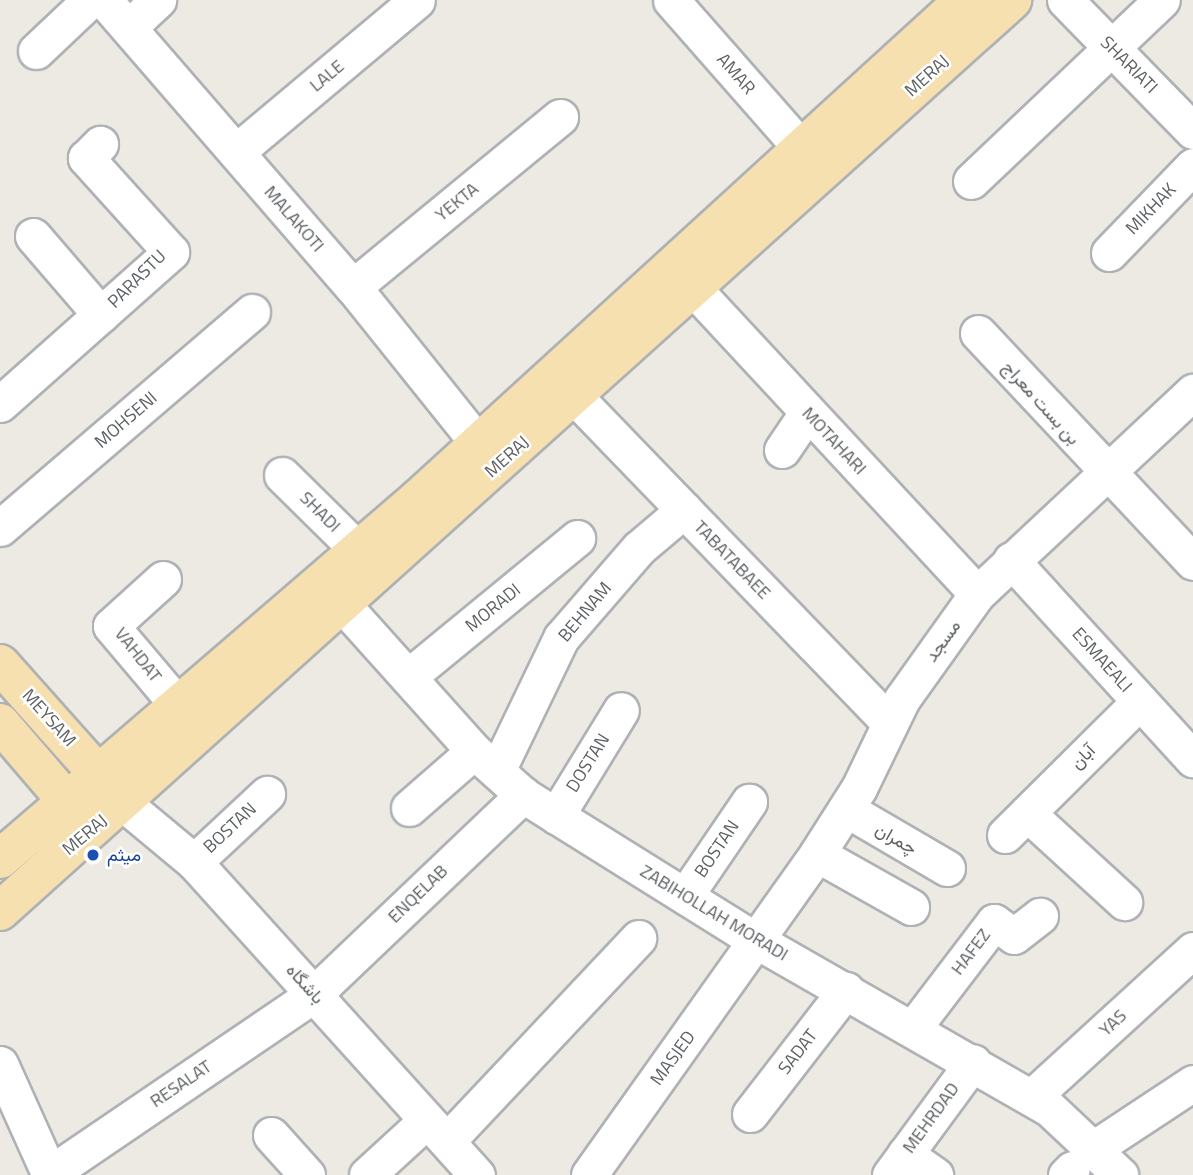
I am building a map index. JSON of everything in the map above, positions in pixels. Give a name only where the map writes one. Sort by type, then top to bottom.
[{"type":"main road","name":"MERAJ","points":[[0,911],[574,396],[802,148],[964,0]]},
{"type":"main road","name":"MERAJ","points":[[0,859],[478,443],[1012,0]]},
{"type":"main road","name":"MEYSAM","points":[[0,664],[67,740],[110,762]]},
{"type":"main road","points":[[0,723],[33,763],[52,811],[91,830]]},
{"type":"main road","points":[[110,762],[123,803]]},
{"type":"street","points":[[36,51],[90,0]]},
{"type":"street","name":"MALAKOTI","points":[[104,0],[353,287],[478,443]]},
{"type":"street","points":[[129,27],[158,0]]},
{"type":"street","name":"LALE","points":[[236,152],[417,0]]},
{"type":"street","name":"AMAR","points":[[671,0],[802,148]]},
{"type":"street","name":"SHARIATI","points":[[1065,0],[1193,131]]},
{"type":"street","points":[[971,181],[1163,0]]},
{"type":"street","name":"YEKTA","points":[[353,287],[560,117]]},
{"type":"street","name":"PARASTU","points":[[0,404],[171,251],[86,158],[100,145]]},
{"type":"street","name":"MIKHAK","points":[[1109,253],[1193,166]]},
{"type":"street","points":[[33,236],[101,315]]},
{"type":"street","name":"MOTAHARI","points":[[682,276],[977,594]]},
{"type":"street","name":"MOHSENI","points":[[0,528],[252,312]]},
{"type":"street","name":"بن بست معراج","points":[[978,333],[1104,472],[1193,562]]},
{"type":"street","name":"مسجد","points":[[757,940],[846,809],[890,723],[977,594],[1104,472],[1193,392]]},
{"type":"street","name":"TABATABAEE","points":[[574,396],[890,723]]},
{"type":"street","points":[[782,450],[807,413]]},
{"type":"street","name":"SHADI","points":[[282,475],[358,550]]},
{"type":"street","name":"BEHNAM","points":[[486,761],[561,638],[639,548],[684,510]]},
{"type":"street","name":"MORADI","points":[[408,677],[577,538]]},
{"type":"street","name":"ESMAEALI","points":[[1011,560],[1193,759]]},
{"type":"street","name":"VAHDAT","points":[[163,579],[111,626],[177,704]]},
{"type":"street","name":"ZABIHOLLAH MORADI","points":[[343,606],[486,761],[523,794],[757,940],[914,1027],[1032,1097],[1077,1164],[1120,1175]]},
{"type":"street","name":"آبان","points":[[1124,902],[1016,824],[1140,701]]},
{"type":"street","name":"DOSTAN","points":[[555,816],[621,710]]},
{"type":"street","points":[[409,808],[486,761]]},
{"type":"street","name":"BOSTAN","points":[[194,862],[267,794]]},
{"type":"street","name":"ENQELAB","points":[[314,994],[523,794]]},
{"type":"street","name":"BOSTAN","points":[[685,896],[749,802]]},
{"type":"street","name":"باشگاه","points":[[123,803],[194,862],[477,1175]]},
{"type":"street","name":"چمران","points":[[846,809],[947,868]]},
{"type":"street","points":[[817,854],[911,907]]},
{"type":"street","name":"HAFEZ","points":[[914,1027],[994,922],[1014,936],[1040,916]]},
{"type":"street","points":[[367,1175],[437,1131],[638,938]]},
{"type":"street","name":"MASJED","points":[[589,1175],[757,940]]},
{"type":"street","name":"YAS","points":[[1032,1097],[1193,950]]},
{"type":"street","name":"SADAT","points":[[750,1114],[846,990]]},
{"type":"street","name":"RESALAT","points":[[49,1175],[314,994]]},
{"type":"street","name":"MEHRDAD","points":[[897,1164],[973,1062]]},
{"type":"street","points":[[0,1065],[49,1175]]},
{"type":"street","points":[[1077,1164],[1193,1083]]},
{"type":"street","points":[[271,1135],[307,1175]]},
{"type":"street","points":[[897,1164],[935,1175]]},
{"type":"place","name":"میثم","points":[[93,855]]}]
